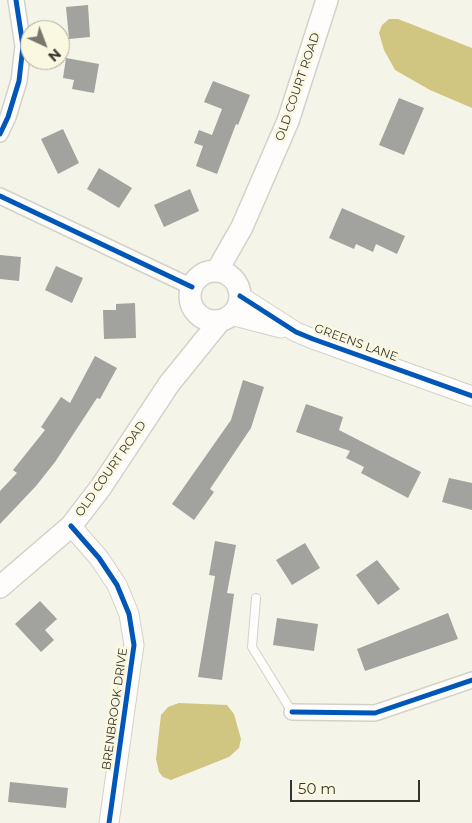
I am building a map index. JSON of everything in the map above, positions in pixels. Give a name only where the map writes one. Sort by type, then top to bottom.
[{"type":"main road","name":"OLD COURT ROAD","points":[[217,271],[242,227],[288,121],[327,0]]},
{"type":"main road","name":"OLD COURT ROAD","points":[[0,587],[71,526],[103,483],[170,384],[232,304],[242,227]]},
{"type":"main road","points":[[217,271],[228,274],[232,304],[212,321],[199,315],[192,305],[192,287],[202,275],[217,271]]},
{"type":"main road","name":"OLD COURT ROAD","points":[[170,384],[199,315]]},
{"type":"street","points":[[0,134],[8,117],[20,73],[23,46],[20,15],[16,0]]},
{"type":"street","points":[[0,196],[192,287]]},
{"type":"street","name":"GREENS LANE","points":[[232,304],[296,332],[472,396]]},
{"type":"street","name":"BRENBROOK DRIVE","points":[[71,526],[99,558],[117,585],[129,614],[134,645],[109,823]]},
{"type":"street","points":[[292,712],[375,713],[472,680]]},
{"type":"lane","points":[[256,598],[252,647],[292,712]]},
{"type":"shaded area","points":[[389,19],[398,19],[472,48],[472,108],[430,90],[395,70],[384,50],[379,33],[382,25]]},
{"type":"shaded area","points":[[179,703],[227,705],[234,714],[241,739],[239,748],[229,757],[171,780],[163,777],[159,772],[156,759],[161,715],[168,707]]},
{"type":"building","points":[[88,5],[90,37],[70,39],[70,20],[67,20],[66,7]]},
{"type":"building","points":[[70,59],[99,64],[94,93],[72,89],[74,80],[63,78],[64,70],[70,70]]},
{"type":"building","points":[[213,81],[250,95],[238,125],[236,124],[217,174],[196,166],[203,146],[194,143],[199,130],[212,135],[222,109],[204,102]]},
{"type":"building","points":[[399,98],[424,108],[404,155],[379,145]]},
{"type":"building","points":[[63,129],[79,163],[58,174],[41,139]]},
{"type":"building","points":[[99,168],[132,188],[119,208],[87,189]]},
{"type":"building","points":[[190,189],[199,211],[164,227],[154,205]]},
{"type":"building","points":[[342,208],[405,236],[397,254],[376,244],[373,252],[356,244],[354,249],[329,238]]},
{"type":"building","points":[[0,255],[21,257],[19,281],[0,279]]},
{"type":"building","points":[[56,266],[83,278],[72,303],[45,290]]},
{"type":"building","points":[[135,303],[136,338],[104,339],[103,310],[116,310],[116,304]]},
{"type":"building","points":[[95,356],[117,368],[100,399],[97,398],[55,462],[36,486],[0,524],[0,491],[17,473],[13,470],[45,430],[41,427],[61,397],[70,403]]},
{"type":"building","points":[[243,380],[264,387],[251,428],[210,489],[214,492],[194,520],[172,504],[231,420]]},
{"type":"building","points":[[306,404],[343,417],[339,430],[421,472],[408,498],[361,473],[364,467],[346,458],[350,451],[296,432]]},
{"type":"building","points":[[449,478],[472,483],[472,510],[442,502]]},
{"type":"building","points":[[215,541],[236,545],[227,593],[234,594],[222,680],[198,677],[215,576],[209,575]]},
{"type":"building","points":[[305,543],[320,568],[292,585],[276,560]]},
{"type":"building","points":[[377,560],[400,589],[378,605],[356,575]]},
{"type":"building","points":[[40,601],[57,619],[45,630],[54,640],[41,652],[15,624]]},
{"type":"building","points":[[448,613],[458,639],[365,671],[357,649]]},
{"type":"building","points":[[277,618],[318,624],[314,651],[273,645]]},
{"type":"building","points":[[10,782],[68,788],[66,808],[8,802]]},
{"type":"cycle path","points":[[0,134],[8,117],[19,81],[23,46],[16,0]]},
{"type":"cycle path","points":[[0,196],[192,287]]},
{"type":"cycle path","points":[[240,296],[296,332],[472,396]]},
{"type":"cycle path","points":[[71,526],[99,558],[117,585],[129,614],[134,645],[109,823]]},
{"type":"cycle path","points":[[292,712],[375,713],[472,680]]}]
